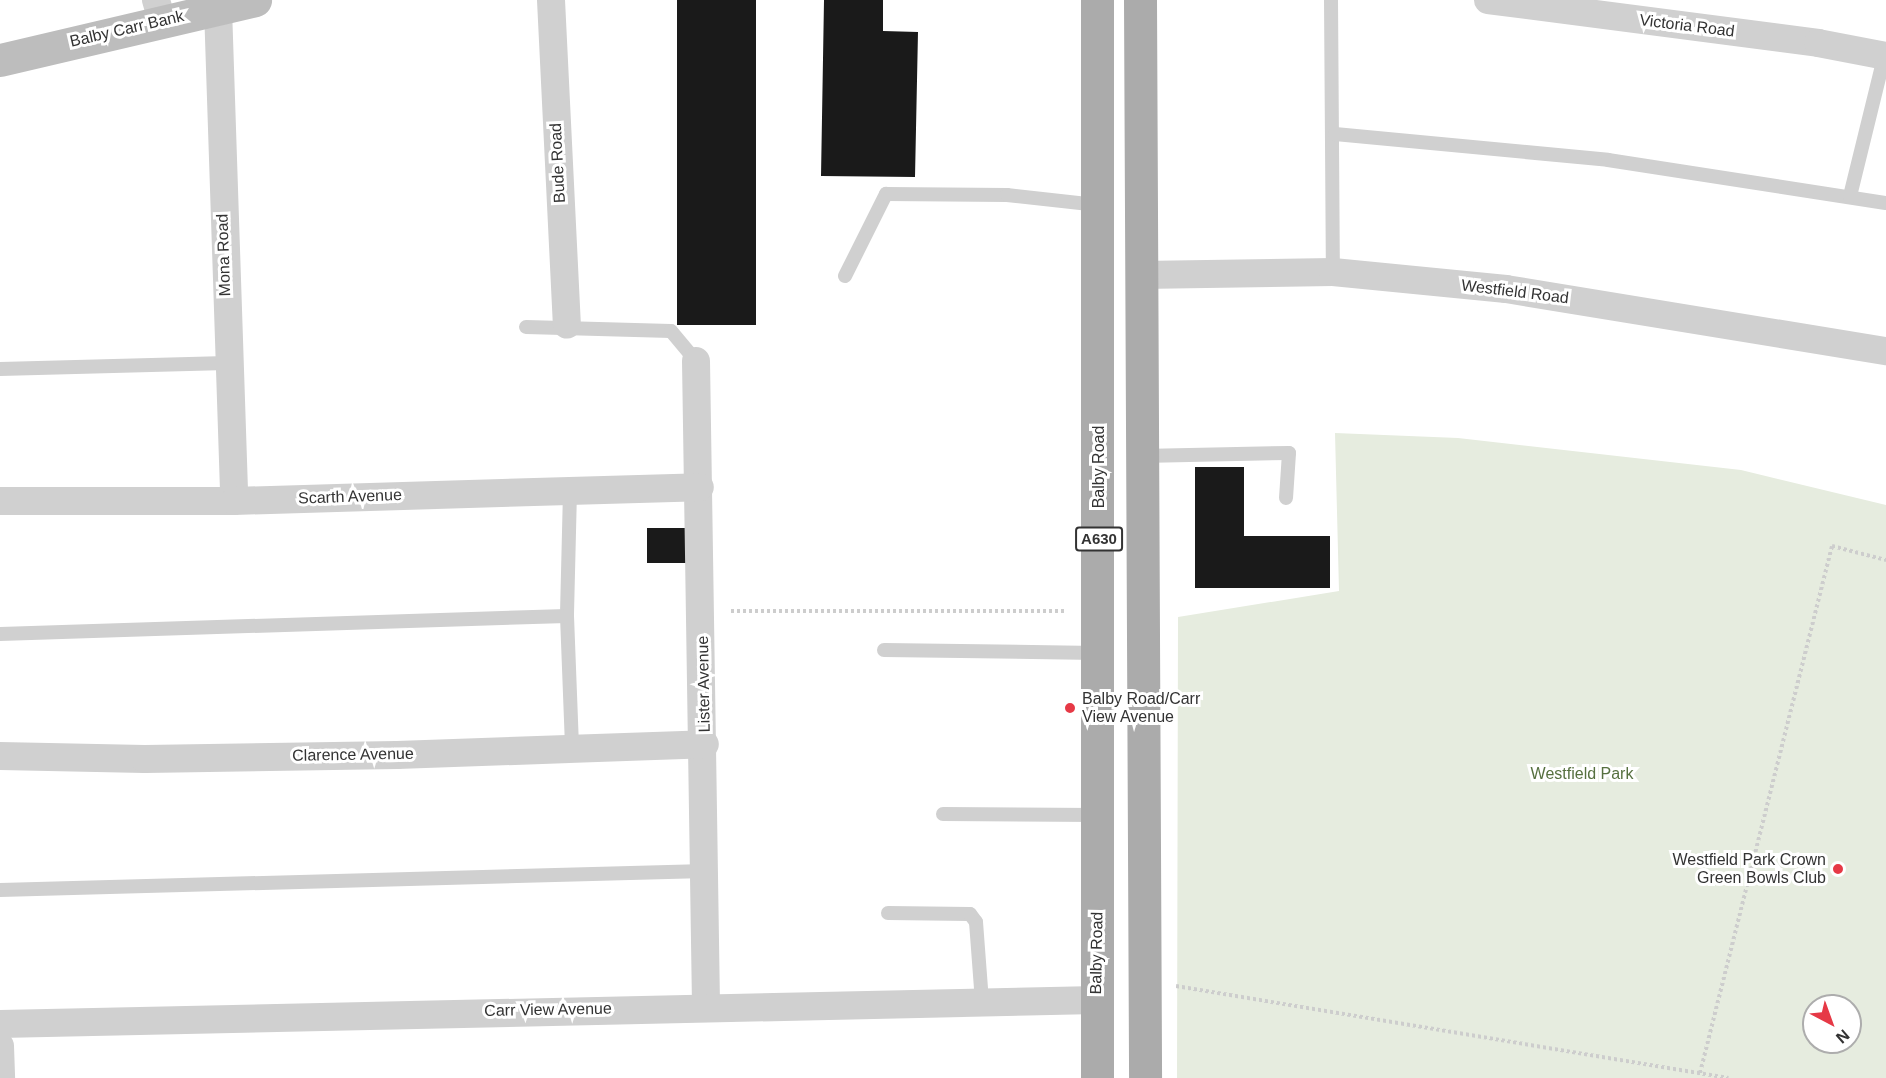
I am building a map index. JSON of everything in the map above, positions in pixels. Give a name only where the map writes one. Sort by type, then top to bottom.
[{"type":"main road","name":"Balby Road","points":[[1097,0],[1099,611],[1097,1078]]},
{"type":"main road","name":"A630","points":[[1140,0],[1145,1078]]},
{"type":"street","name":"Balby Carr Bank","points":[[0,60],[159,10],[218,8],[255,0]]},
{"type":"street","name":"Bude Road","points":[[551,0],[567,325]]},
{"type":"street","name":"Victoria Road","points":[[1488,0],[1886,54]]},
{"type":"street","name":"Mona Road","points":[[218,8],[227,363],[234,501]]},
{"type":"street","name":"Westfield Road","points":[[1141,275],[1333,272],[1506,289],[1886,351]]},
{"type":"street","name":"Lister Avenue","points":[[696,361],[703,611],[706,1006]]},
{"type":"street","name":"Scarth Avenue","points":[[0,501],[234,501],[700,487]]},
{"type":"street","name":"Clarence Avenue","points":[[0,756],[145,759],[705,744]]},
{"type":"street","name":"Carr View Avenue","points":[[0,1024],[706,1006],[1097,1000]]},
{"type":"street","points":[[0,1046],[1,1078]]},
{"type":"lane","points":[[1331,0],[1335,134],[1333,272]]},
{"type":"lane","points":[[1850,196],[1886,54]]},
{"type":"lane","points":[[1335,134],[1608,160],[1886,203]]},
{"type":"lane","points":[[845,276],[886,194],[1007,195],[1098,205]]},
{"type":"lane","points":[[526,327],[567,325],[671,331],[696,361]]},
{"type":"lane","points":[[0,369],[227,363]]},
{"type":"lane","points":[[1142,456],[1289,453],[1286,498]]},
{"type":"lane","points":[[570,491],[567,616],[572,748]]},
{"type":"lane","points":[[0,634],[567,616]]},
{"type":"lane","points":[[884,651],[1099,652]]},
{"type":"lane","points":[[943,814],[1099,815]]},
{"type":"lane","points":[[0,890],[706,871]]},
{"type":"lane","points":[[888,913],[970,914],[976,922],[982,1002]]},
{"type":"path","points":[[1700,1073],[1832,546],[1886,560]]},
{"type":"path","points":[[703,611],[1099,611]]},
{"type":"path","points":[[1143,981],[1728,1078]]},
{"type":"green space","name":"Westfield Park","points":[[1335,433],[1458,438],[1741,470],[1886,505],[1886,1078],[1177,1078],[1178,617],[1339,591]]},
{"type":"building","points":[[677,0],[756,0],[756,325],[677,325]]},
{"type":"building","points":[[824,0],[883,0],[883,31],[918,32],[915,177],[821,176]]},
{"type":"building","points":[[1195,467],[1244,467],[1244,536],[1330,536],[1330,588],[1195,588]]},
{"type":"building","points":[[647,528],[686,528],[686,563],[647,563]]},
{"type":"place","name":"Balby Road/Carr View Avenue","points":[[1070,708]]},
{"type":"place","name":"Westfield Park Crown Green Bowls Club","points":[[1838,869]]}]
